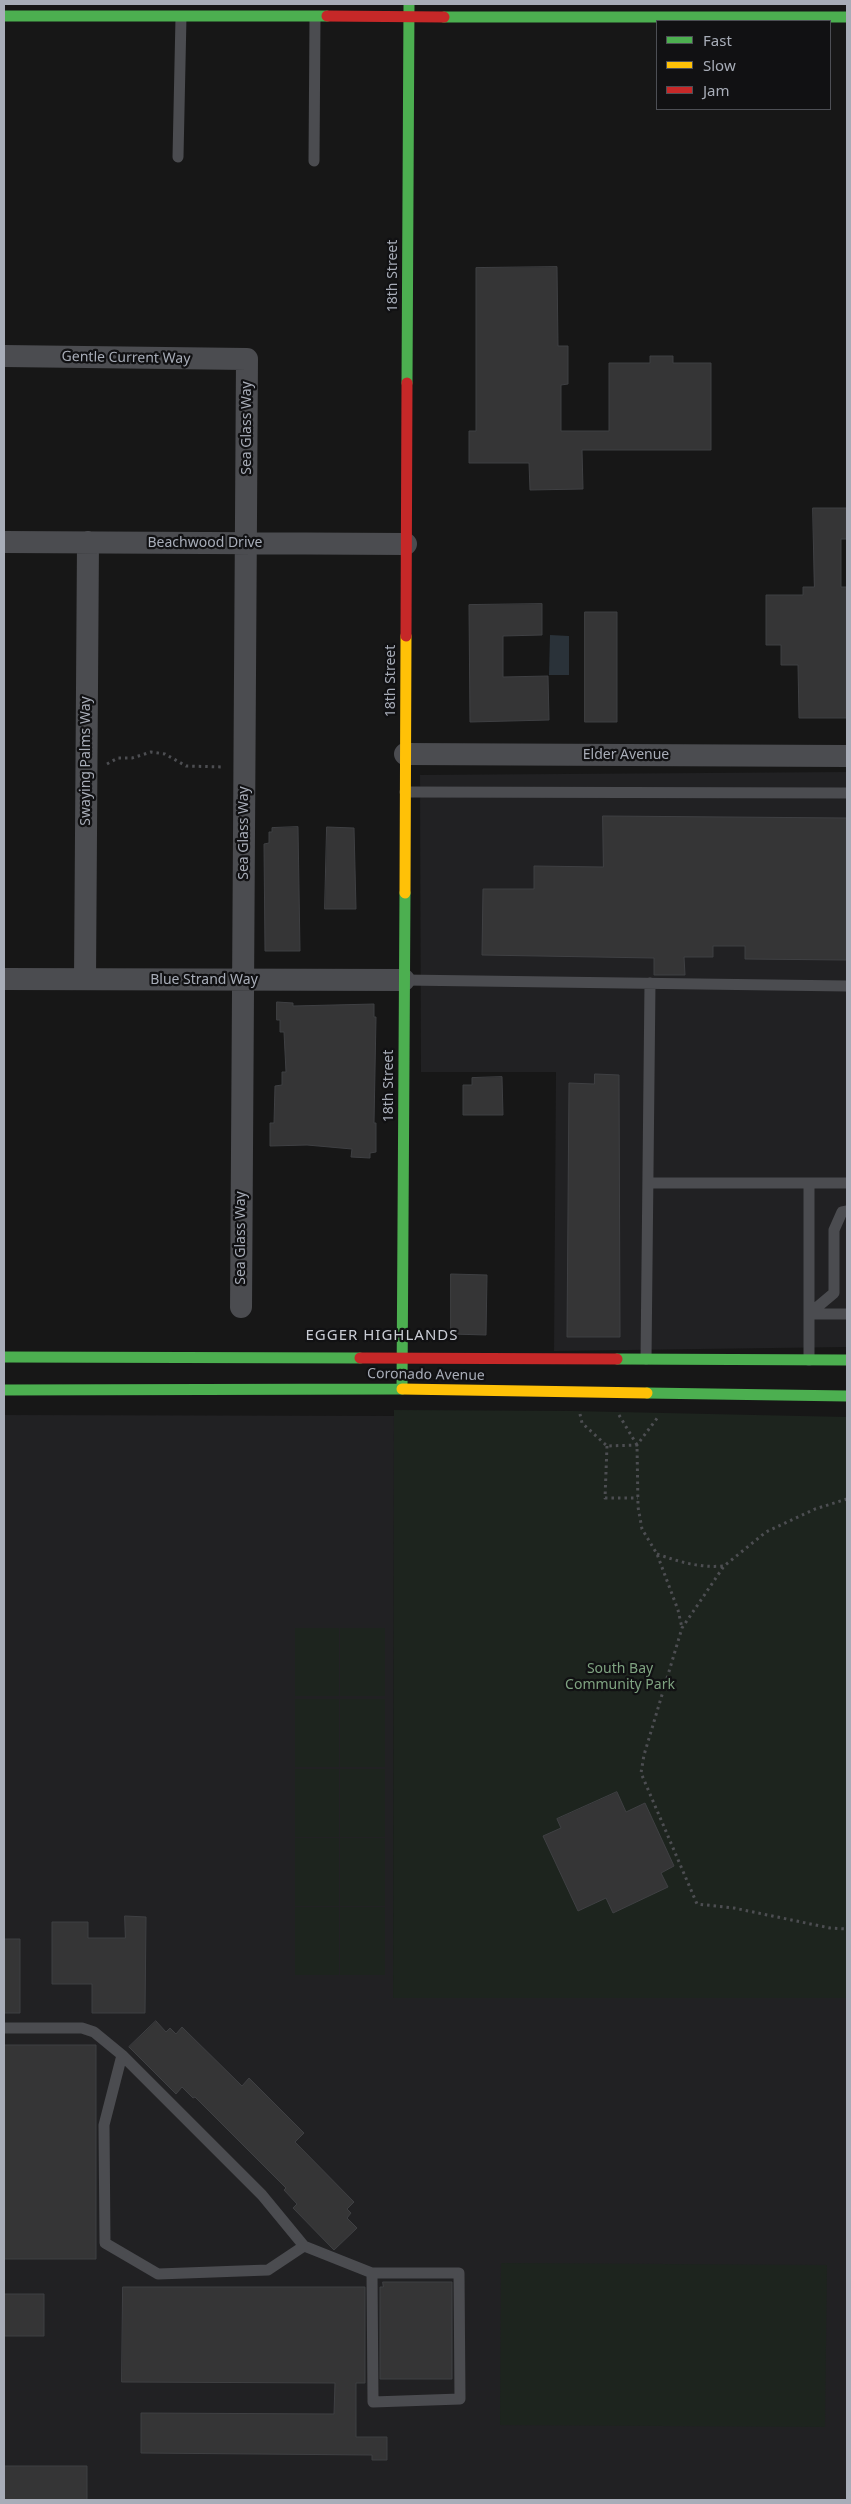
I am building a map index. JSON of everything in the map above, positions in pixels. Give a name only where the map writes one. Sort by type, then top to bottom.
[{"type":"street","name":"18th Street","points":[[402,1389],[409,4]]},
{"type":"street","points":[[4,16],[847,17]]},
{"type":"street","name":"Gentle Current Way","points":[[4,356],[248,359]]},
{"type":"street","name":"Sea Glass Way","points":[[241,1307],[248,359]]},
{"type":"street","name":"Beachwood Drive","points":[[4,542],[406,544]]},
{"type":"street","name":"Swaying Palms Way","points":[[85,979],[88,542]]},
{"type":"street","name":"Elder Avenue","points":[[405,754],[847,756]]},
{"type":"street","name":"Blue Strand Way","points":[[4,979],[404,980]]},
{"type":"street","name":"Coronado Avenue","points":[[4,1356],[646,1361],[847,1360]]},
{"type":"street","name":"Coronado Avenue","points":[[4,1390],[402,1389],[847,1396]]},
{"type":"lane","points":[[72,4],[72,17]]},
{"type":"lane","points":[[149,17],[150,4]]},
{"type":"lane","points":[[280,4],[280,17]]},
{"type":"lane","points":[[178,157],[181,17]]},
{"type":"lane","points":[[314,161],[315,17]]},
{"type":"lane","points":[[405,792],[847,793]]},
{"type":"lane","points":[[404,980],[847,986]]},
{"type":"lane","points":[[646,1361],[650,983]]},
{"type":"lane","points":[[648,1183],[847,1184]]},
{"type":"lane","points":[[809,1183],[809,1360]]},
{"type":"lane","points":[[809,1314],[834,1293],[834,1230],[842,1212],[847,1211]]},
{"type":"lane","points":[[809,1314],[847,1314]]},
{"type":"lane","points":[[4,2028],[82,2028],[94,2032],[122,2055],[262,2195],[304,2246],[372,2274],[459,2273],[460,2399],[373,2402],[372,2274]]},
{"type":"lane","points":[[122,2055],[104,2125],[105,2243],[158,2274],[268,2270],[304,2246]]},
{"type":"path","points":[[104,765],[118,758],[132,758],[151,752],[165,754],[186,766],[223,767]]},
{"type":"path","points":[[581,1391],[582,1424],[606,1446],[637,1445]]},
{"type":"path","points":[[619,1391],[620,1418],[637,1445],[638,1498],[642,1529],[657,1554],[678,1610],[682,1628]]},
{"type":"path","points":[[637,1445],[658,1416]]},
{"type":"path","points":[[606,1446],[605,1498],[638,1498]]},
{"type":"path","points":[[847,1499],[815,1509],[766,1532],[724,1566],[682,1628],[644,1755],[641,1773],[697,1904],[734,1908],[830,1928],[847,1928]]},
{"type":"path","points":[[657,1554],[687,1565],[724,1566]]},
{"type":"shaded area","points":[[550,635],[569,636],[569,675],[549,675]]},
{"type":"shaded area","points":[[847,772],[847,1347],[554,1351],[556,1072],[421,1072],[420,775]]},
{"type":"shaded area","points":[[4,1415],[394,1416],[393,1998],[847,1998],[847,2500],[4,2500]]},
{"type":"green space","name":"South Bay Community Park","points":[[394,1410],[573,1411],[847,1417],[847,1998],[393,1998]]},
{"type":"green space","points":[[295,1628],[339,1628],[339,1696],[295,1696]]},
{"type":"green space","points":[[340,1628],[385,1628],[385,1696],[340,1696]]},
{"type":"green space","points":[[295,1699],[339,1699],[339,1767],[295,1767]]},
{"type":"green space","points":[[340,1699],[385,1699],[385,1767],[340,1767]]},
{"type":"green space","points":[[295,1769],[339,1769],[339,1837],[295,1837]]},
{"type":"green space","points":[[340,1769],[385,1769],[385,1837],[340,1837]]},
{"type":"green space","points":[[295,1838],[339,1838],[339,1906],[295,1906]]},
{"type":"green space","points":[[340,1838],[385,1838],[385,1906],[340,1906]]},
{"type":"green space","points":[[295,1907],[339,1907],[339,1975],[295,1975]]},
{"type":"green space","points":[[340,1907],[385,1907],[385,1975],[340,1975]]},
{"type":"green space","points":[[501,2263],[827,2265],[825,2427],[500,2425]]},
{"type":"building","points":[[557,267],[558,346],[568,346],[568,384],[561,385],[561,431],[609,431],[609,363],[650,363],[650,356],[673,356],[673,363],[711,363],[711,450],[582,450],[583,489],[530,490],[529,463],[469,463],[469,431],[476,431],[476,268]]},
{"type":"building","points":[[813,508],[847,508],[847,539],[841,539],[841,587],[847,587],[847,718],[799,718],[798,665],[781,665],[781,645],[766,645],[766,595],[803,595],[803,587],[814,587]]},
{"type":"building","points":[[542,604],[542,635],[503,636],[503,677],[548,676],[549,720],[470,722],[469,605]]},
{"type":"building","points":[[585,612],[617,612],[617,722],[585,722]]},
{"type":"building","points":[[603,816],[847,818],[847,960],[745,959],[745,946],[713,946],[713,957],[684,957],[685,975],[654,975],[654,958],[482,955],[483,889],[534,889],[534,866],[603,867]]},
{"type":"building","points":[[298,827],[300,951],[265,951],[264,844],[269,843],[269,832],[272,832],[272,828]]},
{"type":"building","points":[[327,827],[354,828],[356,909],[325,909]]},
{"type":"building","points":[[277,1002],[293,1003],[293,1006],[374,1004],[374,1017],[376,1017],[374,1123],[376,1123],[376,1152],[370,1153],[370,1158],[351,1157],[352,1149],[307,1145],[270,1146],[270,1123],[274,1123],[275,1086],[282,1085],[282,1072],[286,1072],[284,1032],[280,1032],[280,1020],[277,1020]]},
{"type":"building","points":[[595,1074],[619,1075],[620,1337],[567,1337],[569,1083],[594,1084]]},
{"type":"building","points":[[502,1077],[503,1115],[463,1115],[463,1085],[472,1085],[472,1078]]},
{"type":"building","points":[[451,1274],[487,1275],[486,1335],[451,1334]]},
{"type":"building","points":[[617,1792],[626,1812],[645,1803],[674,1866],[661,1873],[668,1887],[613,1913],[606,1898],[578,1911],[543,1836],[561,1828],[557,1819]]},
{"type":"building","points":[[125,1916],[146,1917],[145,2013],[92,2013],[92,1984],[52,1984],[52,1922],[88,1922],[88,1938],[125,1938]]},
{"type":"building","points":[[4,1939],[20,1939],[20,2013],[4,2013]]},
{"type":"building","points":[[156,2021],[166,2032],[170,2028],[176,2034],[182,2027],[242,2086],[249,2078],[304,2133],[295,2142],[354,2202],[347,2209],[351,2213],[347,2218],[357,2228],[334,2250],[293,2208],[297,2204],[284,2190],[286,2188],[195,2097],[193,2098],[182,2087],[176,2094],[129,2047]]},
{"type":"building","points":[[4,2045],[96,2045],[96,2259],[4,2259]]},
{"type":"building","points":[[383,2282],[452,2282],[452,2379],[380,2379],[380,2287],[383,2287]]},
{"type":"building","points":[[123,2287],[365,2287],[365,2383],[356,2383],[356,2437],[387,2437],[387,2460],[372,2460],[372,2455],[141,2453],[141,2413],[334,2414],[335,2383],[122,2382]]},
{"type":"building","points":[[4,2294],[44,2294],[44,2336],[4,2336]]},
{"type":"building","points":[[4,2466],[87,2466],[87,2500],[4,2500]]},
{"type":"traffic: fast","points":[[407,383],[409,4]]},
{"type":"traffic: fast","points":[[4,16],[327,16]]},
{"type":"traffic: fast","points":[[444,17],[847,17]]},
{"type":"traffic: fast","points":[[402,1389],[405,893]]},
{"type":"traffic: fast","points":[[4,1357],[360,1358]]},
{"type":"traffic: fast","points":[[617,1359],[847,1360]]},
{"type":"traffic: fast","points":[[4,1390],[402,1389]]},
{"type":"traffic: fast","points":[[647,1393],[847,1396]]},
{"type":"traffic: slow","points":[[405,893],[406,636]]},
{"type":"traffic: slow","points":[[402,1389],[647,1393]]},
{"type":"traffic: jam","points":[[327,16],[444,17]]},
{"type":"traffic: jam","points":[[406,636],[407,383]]},
{"type":"traffic: jam","points":[[360,1358],[617,1359]]},
{"type":"district","name":"EGGER HIGHLANDS","points":[[382,1336]]}]
